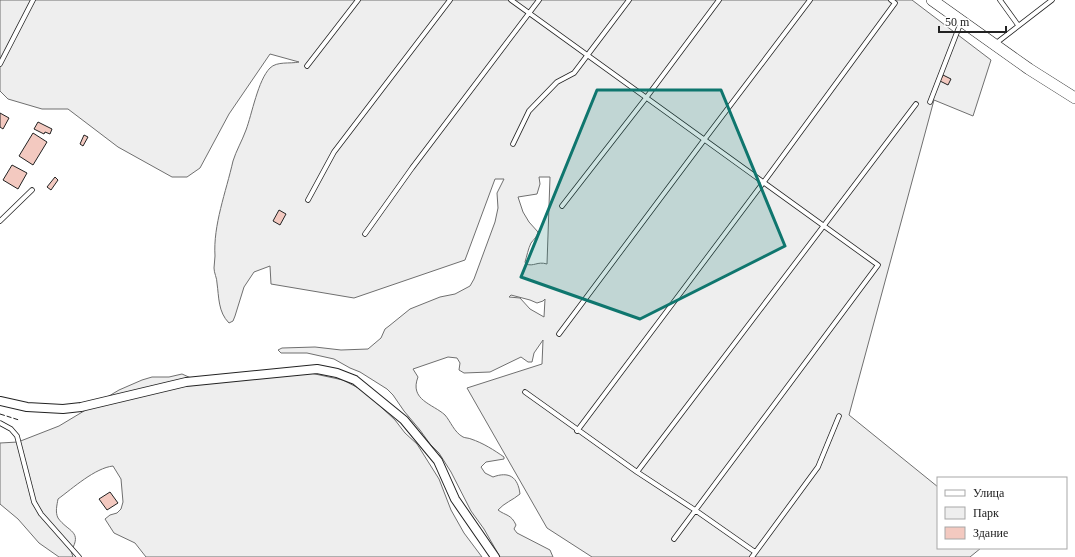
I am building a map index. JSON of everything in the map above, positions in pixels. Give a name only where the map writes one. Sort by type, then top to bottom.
[{"type":"street","points":[[932,0],[1029,69],[1075,98]]},
{"type":"street","points":[[0,401],[27,407],[63,409],[81,407],[186,382],[317,369],[337,373],[355,380],[404,420],[438,461],[455,499],[495,557]]},
{"type":"lane","points":[[0,64],[33,0]]},
{"type":"lane","points":[[307,66],[358,0]]},
{"type":"lane","points":[[308,200],[334,152],[450,0]]},
{"type":"lane","points":[[510,0],[878,265],[674,539]]},
{"type":"lane","points":[[365,234],[412,168],[539,0]]},
{"type":"lane","points":[[513,144],[528,111],[557,82],[574,73],[586,55],[629,0]]},
{"type":"lane","points":[[562,206],[646,98],[719,0]]},
{"type":"lane","points":[[559,334],[810,0]]},
{"type":"lane","points":[[577,431],[763,183],[895,3],[891,0]]},
{"type":"lane","points":[[1000,0],[1018,25]]},
{"type":"lane","points":[[994,45],[1052,0]]},
{"type":"lane","points":[[930,102],[961,21]]},
{"type":"lane","points":[[637,472],[822,225],[916,104]]},
{"type":"lane","points":[[0,222],[32,190]]},
{"type":"lane","points":[[525,392],[577,431],[755,552]]},
{"type":"lane","points":[[752,557],[818,467],[839,416]]},
{"type":"lane","points":[[0,423],[10,429],[17,436],[34,502],[41,514],[79,557]]},
{"type":"highlighted area","points":[[597,90],[721,90],[785,246],[640,319],[521,277]]},
{"type":"green space","points":[[0,0],[912,0],[991,60],[973,116],[934,100],[849,415],[937,486],[937,549],[980,549],[970,557],[592,557],[547,528],[467,388],[542,364],[543,340],[534,353],[532,362],[528,362],[521,357],[490,372],[464,373],[459,370],[460,363],[457,358],[448,357],[413,369],[418,377],[416,385],[419,396],[445,415],[460,435],[492,449],[504,457],[504,459],[486,462],[481,467],[485,473],[493,477],[508,475],[512,477],[519,488],[520,494],[498,510],[512,519],[516,525],[514,529],[517,533],[550,550],[553,557],[500,557],[484,529],[471,511],[451,472],[439,453],[430,444],[387,389],[360,372],[334,359],[307,353],[281,353],[278,350],[282,348],[315,347],[341,350],[368,349],[381,338],[385,329],[410,309],[440,297],[455,294],[470,286],[495,222],[498,208],[497,193],[504,179],[495,179],[465,260],[354,298],[271,284],[270,266],[254,272],[244,287],[233,321],[229,323],[225,319],[221,309],[214,268],[218,220],[233,161],[246,130],[262,80],[266,73],[276,64],[299,62],[270,54],[229,114],[200,168],[187,177],[172,177],[118,147],[68,109],[42,109],[8,99],[0,91]],"holes":[[[539,177],[550,177],[547,264],[541,263],[529,265],[525,262],[531,243],[538,232],[523,212],[518,197],[537,194],[540,184]],[[511,295],[537,303],[545,299],[544,317],[530,309],[520,298],[509,297]]]},
{"type":"green space","points":[[301,371],[343,380],[364,391],[395,420],[405,433],[417,444],[439,479],[451,510],[464,533],[482,557],[146,557],[135,543],[114,533],[105,519],[110,515],[117,513],[121,509],[123,502],[121,479],[113,466],[99,470],[92,474],[58,499],[56,511],[57,516],[75,535],[74,544],[71,551],[73,557],[59,557],[39,543],[18,519],[0,504],[0,443],[18,442],[59,426],[119,390],[152,377],[169,377],[182,374],[191,378]]},
{"type":"building","points":[[943,75],[951,79],[948,85],[940,81]]},
{"type":"building","points":[[0,113],[9,118],[3,129],[0,127]]},
{"type":"building","points":[[38,122],[52,129],[50,134],[45,132],[44,134],[34,129]]},
{"type":"building","points":[[33,133],[47,142],[33,165],[19,156]]},
{"type":"building","points":[[84,135],[88,137],[83,146],[80,144]]},
{"type":"building","points":[[12,165],[27,173],[18,189],[3,180]]},
{"type":"building","points":[[55,177],[58,180],[51,190],[47,187]]},
{"type":"building","points":[[279,210],[286,214],[280,225],[273,221]]},
{"type":"building","points":[[110,492],[118,503],[107,510],[99,499]]},
{"type":"fence","points":[[0,414],[19,420]]}]
